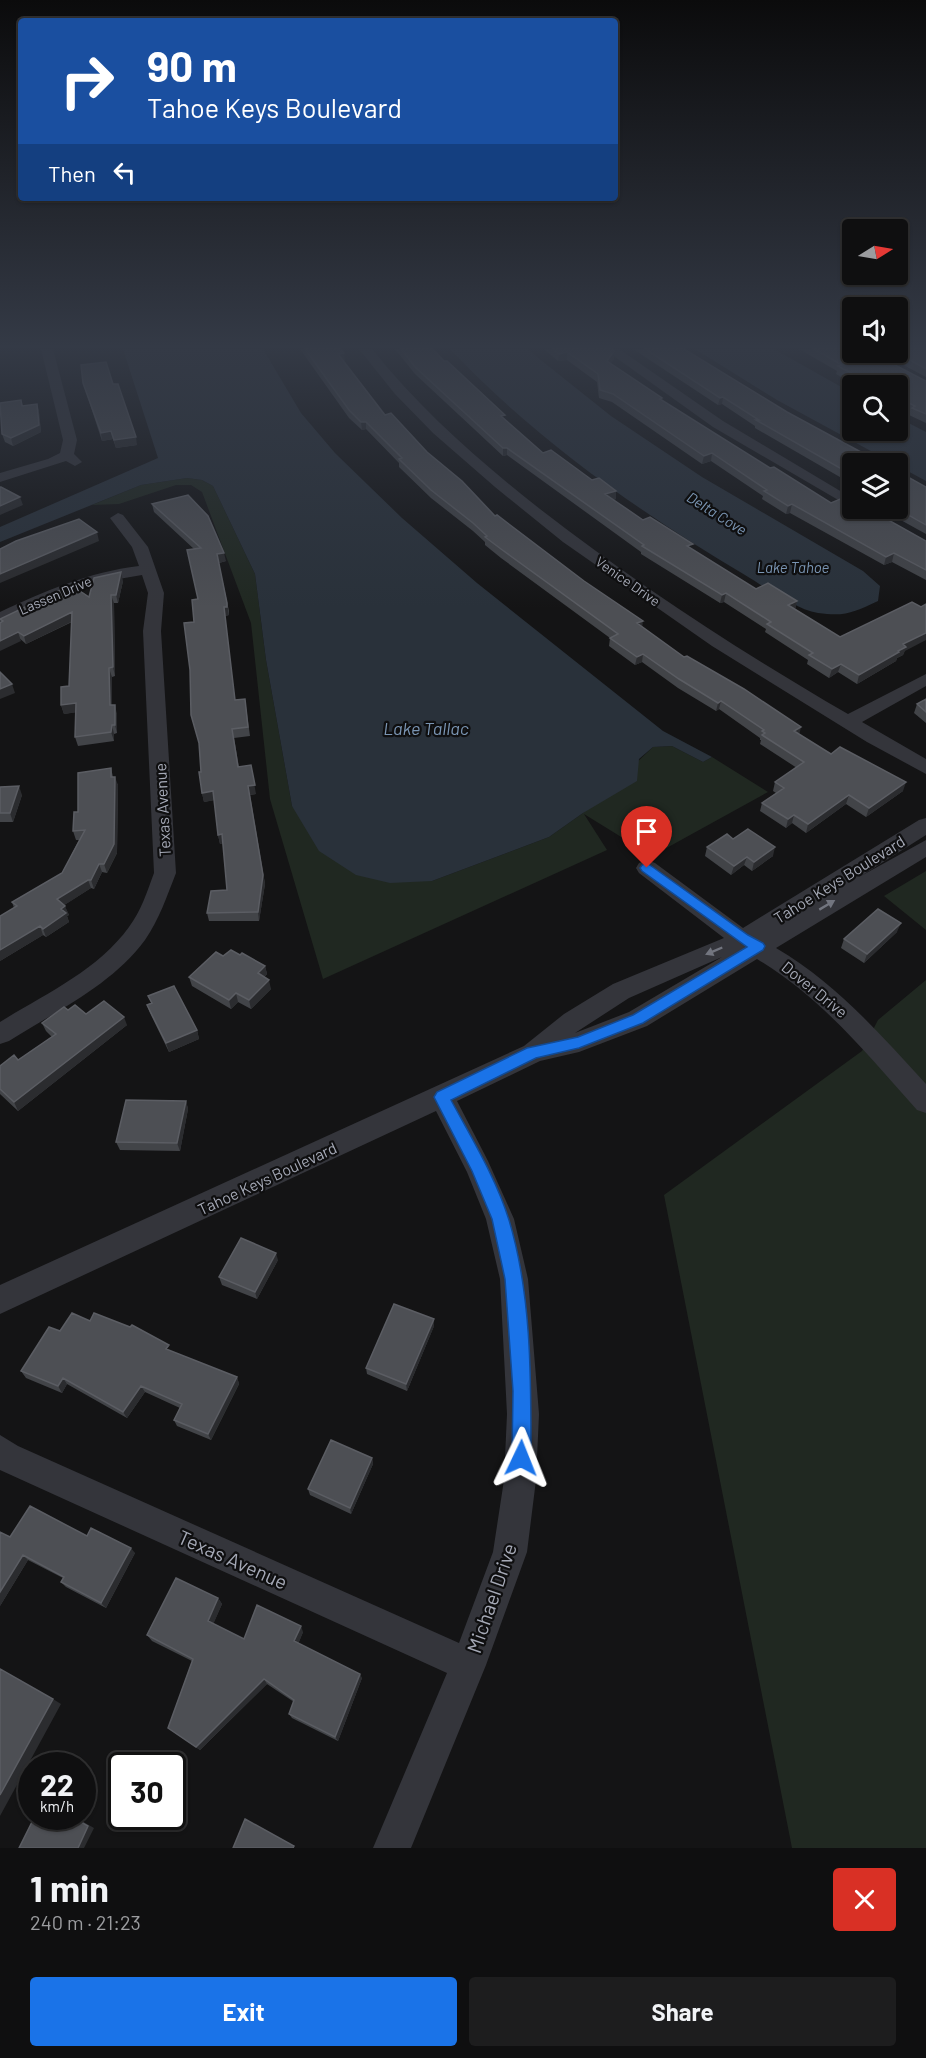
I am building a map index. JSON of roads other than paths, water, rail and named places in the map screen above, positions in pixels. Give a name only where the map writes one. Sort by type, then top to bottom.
[{"type":"street","points":[[0,478],[71,458],[69,435]]},
{"type":"street","name":"Venice Drive","points":[[444,435],[545,522],[701,632],[926,768]]},
{"type":"street","points":[[737,435],[842,498]]},
{"type":"street","name":"Texas Avenue","points":[[0,1034],[99,974],[138,934],[156,903],[165,873],[165,832],[152,631],[156,593],[140,547],[118,518]]},
{"type":"street","name":"Lassen Drive","points":[[0,619],[72,585],[114,573],[147,570]]},
{"type":"street","points":[[848,722],[926,679]]},
{"type":"street","name":"Tahoe Keys Boulevard","points":[[532,1053],[579,1042],[638,1019],[926,825]]},
{"type":"street","name":"Tahoe Keys Boulevard","points":[[0,1300],[442,1097],[532,1053],[573,1021],[621,991],[751,943],[926,847]]},
{"type":"street","name":"Dover Drive","points":[[647,868],[751,943],[804,976],[864,1029],[880,1052],[926,1102]]},
{"type":"street","name":"Michael Drive","points":[[392,1848],[468,1665],[510,1552],[520,1480],[523,1414],[514,1279],[500,1219],[479,1169],[442,1097]]},
{"type":"street","name":"Texas Avenue","points":[[0,1451],[7,1457],[468,1665]]},
{"type":"water","name":"Lake Tallac","points":[[151,435],[320,435],[402,518],[477,583],[663,731],[712,757],[703,762],[672,746],[653,747],[639,759],[637,781],[583,813],[549,837],[432,881],[390,883],[356,875],[319,851],[292,806],[266,660],[255,574],[213,486],[202,480],[187,478],[141,485],[0,542],[0,527],[158,458]]},
{"type":"water","name":"Lake Tahoe","points":[[544,435],[640,435],[702,477],[863,571],[880,586],[878,601],[850,613],[818,613],[800,607],[666,526],[627,500]]},
{"type":"water","points":[[908,435],[926,435],[926,481],[908,471],[908,453],[874,453],[852,441],[908,441]]},
{"type":"water label","name":"Delta Cove","points":[[717,513]]}]
